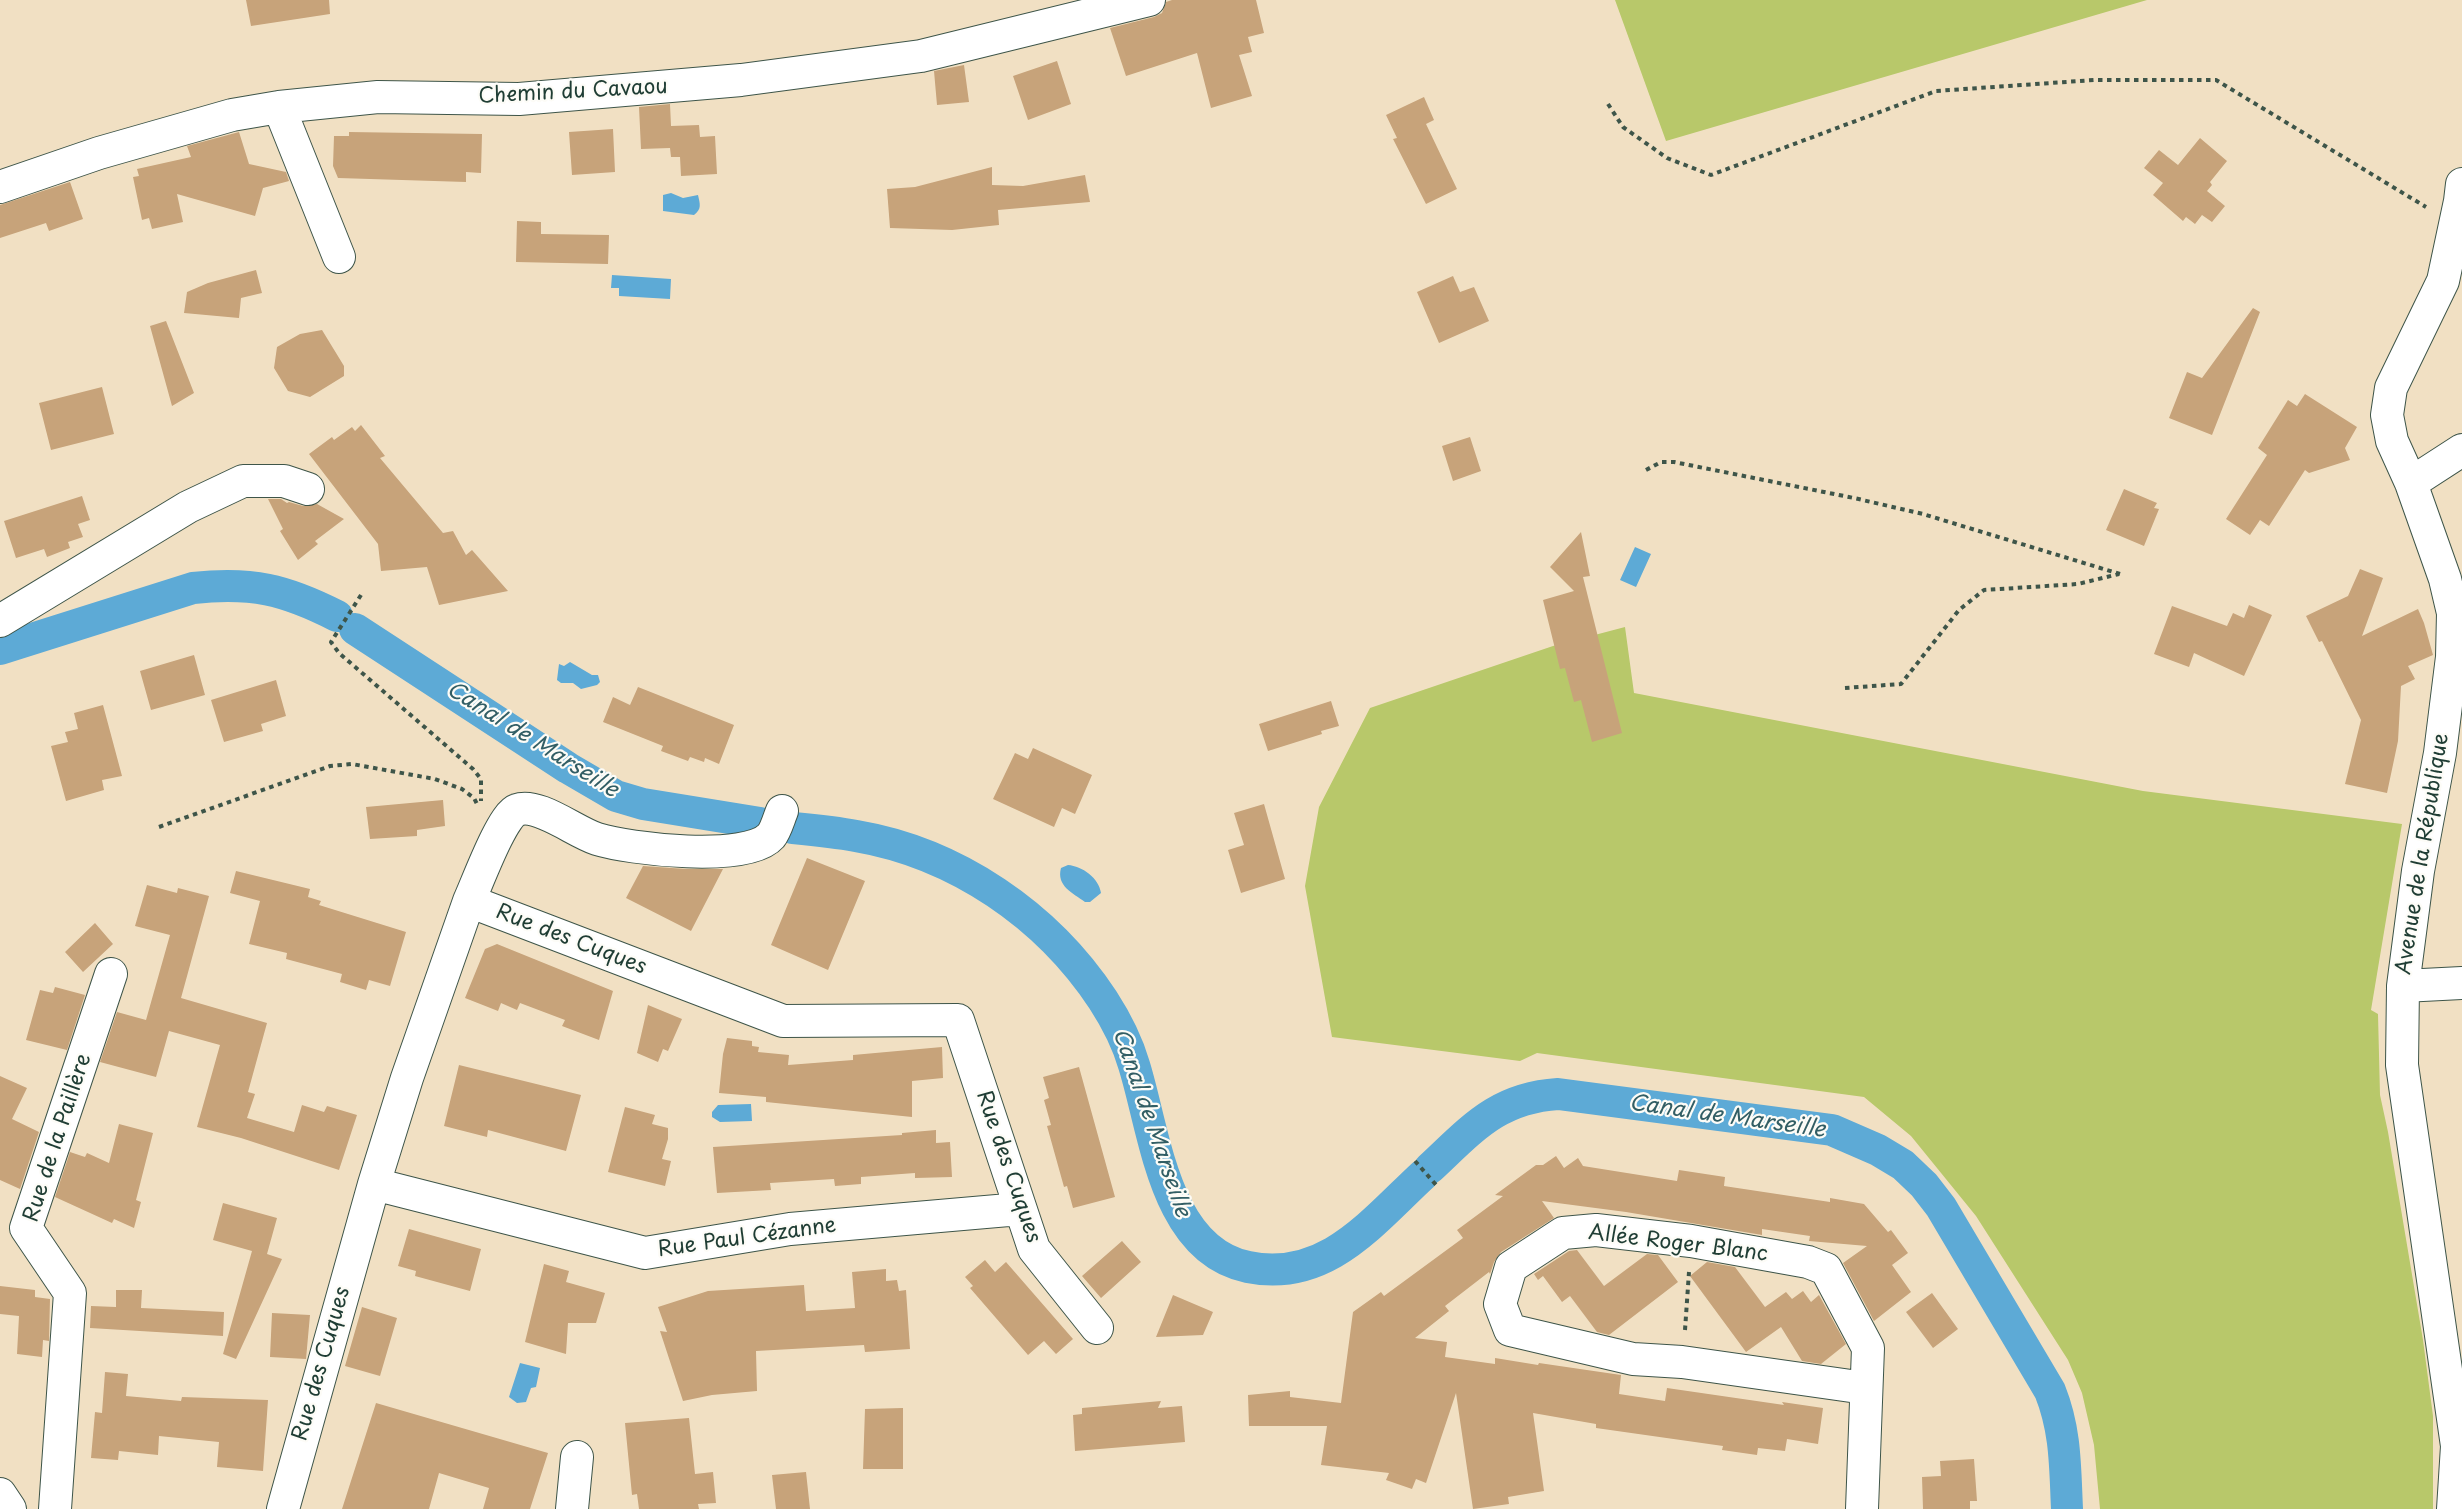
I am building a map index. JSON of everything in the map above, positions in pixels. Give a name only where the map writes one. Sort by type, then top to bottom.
[{"type":"street","name":"Chemin du Cavaou","points":[[0,188],[99,153],[232,115],[279,106],[378,97],[519,99],[741,80],[921,56],[1073,10],[1149,0]]},
{"type":"street","points":[[279,106],[339,257]]},
{"type":"street","name":"Avenue de la République","points":[[2453,1509],[2457,1446],[2402,1065],[2403,986],[2418,871],[2440,753],[2451,657],[2453,613],[2445,579],[2411,483],[2392,441],[2387,415],[2391,388],[2443,281],[2462,184]]},
{"type":"street","points":[[2411,483],[2462,450]]},
{"type":"street","points":[[0,621],[188,507],[243,481],[284,481],[308,489]]},
{"type":"street","points":[[470,902],[504,821],[516,810],[534,808],[597,839],[641,848],[695,852],[753,846],[776,823]]},
{"type":"street","name":"Rue des Cuques","points":[[283,1509],[374,1184],[407,1078],[470,902],[783,1021],[958,1020],[1034,1249],[1097,1328]]},
{"type":"street","name":"Rue de la Paillère","points":[[55,1509],[70,1293],[26,1228],[111,974]]},
{"type":"street","points":[[2403,986],[2462,983]]},
{"type":"street","name":"Rue Paul Cézanne","points":[[374,1184],[645,1253],[790,1229],[1020,1209]]},
{"type":"street","name":"Allée Roger Blanc","points":[[1863,1509],[1868,1348],[1826,1269],[1808,1262],[1691,1241],[1596,1230],[1563,1233],[1511,1267],[1500,1304],[1510,1330],[1633,1359],[1682,1362],[1865,1388]]},
{"type":"street","points":[[572,1509],[577,1457]]},
{"type":"street","points":[[0,1494],[10,1509]]},
{"type":"path","points":[[1608,104],[1623,127],[1667,158],[1711,175],[1936,91],[2094,80],[2216,80],[2455,224]]},
{"type":"path","points":[[1646,470],[1660,462],[1674,462],[1854,498],[1923,514],[2120,573],[2078,584],[1984,590],[1959,610],[1901,684],[1845,688]]},
{"type":"path","points":[[159,827],[330,766],[352,764],[444,782],[462,789],[474,798],[480,813],[481,779],[477,774],[339,653],[331,642],[362,595]]},
{"type":"path","points":[[1415,1161],[1437,1186]]},
{"type":"path","points":[[1682,1362],[1691,1241]]},
{"type":"green space","points":[[1615,0],[2147,0],[1666,141]]},
{"type":"green space","points":[[1625,627],[1634,693],[2143,791],[2402,824],[2371,1010],[2378,1014],[2380,1095],[2423,1340],[2433,1416],[2433,1509],[2100,1509],[2094,1445],[2082,1393],[2068,1360],[1976,1216],[1911,1136],[1864,1097],[1537,1053],[1520,1061],[1332,1037],[1305,886],[1319,807],[1370,708],[1553,646]]},
{"type":"water","points":[[671,193],[683,198],[698,195],[700,204],[698,211],[694,215],[663,211],[663,195]]},
{"type":"water","points":[[612,275],[671,279],[670,299],[619,296],[619,288],[611,288]]},
{"type":"water","points":[[1635,547],[1651,554],[1636,587],[1620,580]]},
{"type":"water","points":[[570,662],[592,675],[598,675],[600,682],[581,689],[573,683],[561,683],[557,680],[559,664],[564,666]]},
{"type":"water","points":[[1068,865],[1089,874],[1097,882],[1101,893],[1090,902],[1085,902],[1071,892],[1063,884],[1060,874],[1061,868]]},
{"type":"water","points":[[751,1104],[752,1121],[720,1122],[712,1117],[712,1112],[718,1105]]},
{"type":"water","points":[[520,1363],[540,1368],[536,1387],[531,1388],[526,1402],[517,1403],[509,1397]]},
{"type":"building","points":[[246,0],[329,0],[330,14],[251,26]]},
{"type":"building","points":[[1172,0],[1256,0],[1264,33],[1248,37],[1252,52],[1239,55],[1252,96],[1211,108],[1197,53],[1126,76],[1110,28],[1154,17],[1162,13],[1166,2]]},
{"type":"building","points":[[1057,61],[1071,104],[1028,120],[1013,76]]},
{"type":"building","points":[[964,65],[969,102],[937,105],[934,71]]},
{"type":"building","points":[[1424,97],[1434,120],[1426,124],[1457,189],[1426,204],[1393,139],[1397,138],[1386,115]]},
{"type":"building","points":[[670,104],[671,126],[699,125],[700,137],[715,136],[717,174],[681,176],[680,157],[671,157],[670,148],[641,149],[639,107]]},
{"type":"building","points":[[613,129],[615,172],[572,175],[569,132]]},
{"type":"building","points":[[239,132],[249,164],[286,172],[289,181],[263,188],[255,216],[177,194],[183,222],[152,229],[149,218],[142,220],[133,177],[139,176],[137,169],[191,157],[187,146]]},
{"type":"building","points":[[349,132],[482,134],[481,173],[466,172],[466,182],[338,178],[333,166],[334,136],[349,136]]},
{"type":"building","points":[[2200,138],[2227,161],[2210,182],[2212,185],[2207,191],[2225,206],[2212,222],[2202,215],[2195,224],[2186,217],[2183,221],[2153,195],[2163,183],[2144,168],[2159,150],[2178,165]]},
{"type":"building","points":[[992,167],[992,185],[1023,186],[1085,175],[1090,202],[998,210],[999,225],[952,230],[890,228],[887,189],[915,187]]},
{"type":"building","points":[[70,182],[83,219],[49,231],[46,223],[0,238],[0,205]]},
{"type":"building","points":[[517,221],[541,222],[541,234],[609,235],[608,264],[516,262]]},
{"type":"building","points":[[256,270],[262,293],[241,298],[239,318],[184,313],[187,292],[208,283]]},
{"type":"building","points":[[1453,276],[1460,292],[1474,287],[1489,321],[1439,343],[1417,292]]},
{"type":"building","points":[[2253,308],[2260,312],[2212,435],[2169,418],[2187,372],[2202,378]]},
{"type":"building","points":[[166,321],[194,393],[172,406],[150,326]]},
{"type":"building","points":[[322,330],[344,366],[344,376],[310,397],[288,391],[274,368],[277,347],[300,334]]},
{"type":"building","points":[[102,387],[114,434],[51,450],[39,403]]},
{"type":"building","points":[[2305,394],[2357,427],[2345,448],[2350,460],[2309,473],[2305,470],[2269,526],[2260,520],[2250,535],[2226,519],[2267,455],[2258,448],[2288,400],[2297,406]]},
{"type":"building","points":[[361,425],[385,456],[380,458],[443,533],[453,531],[466,555],[472,550],[508,591],[439,605],[427,567],[381,571],[378,544],[309,454],[332,437],[334,440],[352,427],[355,431]]},
{"type":"building","points":[[1470,437],[1481,471],[1453,481],[1442,446]]},
{"type":"building","points":[[2124,489],[2157,503],[2154,508],[2159,509],[2144,546],[2106,530]]},
{"type":"building","points":[[82,496],[90,520],[78,524],[83,537],[68,542],[70,548],[47,557],[44,549],[16,558],[4,521]]},
{"type":"building","points":[[268,499],[281,499],[287,503],[303,506],[317,504],[344,519],[315,541],[318,544],[298,560],[280,531],[283,529]]},
{"type":"building","points":[[1581,532],[1590,576],[1583,577],[1622,733],[1592,742],[1581,700],[1574,702],[1565,668],[1560,669],[1543,600],[1574,591],[1550,567]]},
{"type":"building","points":[[2360,569],[2383,578],[2362,636],[2418,609],[2433,655],[2408,666],[2415,679],[2401,686],[2398,741],[2387,793],[2345,784],[2361,720],[2322,641],[2319,642],[2306,616],[2348,596]]},
{"type":"building","points":[[2249,605],[2272,615],[2244,676],[2194,653],[2189,667],[2154,654],[2172,606],[2227,626],[2233,613],[2244,618]]},
{"type":"building","points":[[194,655],[205,695],[151,710],[140,671]]},
{"type":"building","points":[[276,680],[286,716],[261,724],[263,731],[224,742],[211,700]]},
{"type":"building","points":[[638,687],[734,725],[719,764],[705,758],[704,762],[690,757],[688,761],[661,751],[663,746],[603,722],[613,697],[630,705]]},
{"type":"building","points":[[1331,701],[1339,726],[1321,731],[1322,734],[1268,751],[1259,724]]},
{"type":"building","points":[[103,705],[122,776],[102,780],[104,790],[66,801],[51,746],[68,742],[65,732],[78,729],[74,713]]},
{"type":"building","points":[[1033,748],[1092,775],[1075,814],[1062,808],[1054,827],[993,799],[1015,753],[1028,759]]},
{"type":"building","points":[[443,800],[445,826],[417,830],[417,836],[370,839],[366,807]]},
{"type":"building","points":[[1264,804],[1285,879],[1241,893],[1228,850],[1244,845],[1234,813]]},
{"type":"building","points":[[807,858],[865,881],[828,970],[771,945]]},
{"type":"building","points":[[643,866],[723,869],[691,931],[626,898]]},
{"type":"building","points":[[236,871],[310,889],[308,897],[321,901],[319,905],[406,932],[390,986],[369,980],[366,990],[340,982],[342,974],[286,959],[287,953],[249,944],[260,901],[230,893]]},
{"type":"building","points":[[147,885],[177,893],[178,888],[209,896],[181,998],[267,1023],[248,1092],[255,1094],[247,1118],[294,1132],[302,1105],[324,1112],[327,1106],[357,1115],[339,1170],[241,1138],[197,1127],[220,1045],[169,1031],[156,1077],[100,1062],[117,1012],[146,1020],[170,935],[135,926]]},
{"type":"building","points":[[95,923],[113,944],[83,972],[65,952]]},
{"type":"building","points":[[497,944],[613,991],[599,1040],[562,1026],[565,1020],[520,1003],[517,1010],[501,1003],[498,1011],[465,998],[485,949]]},
{"type":"building","points":[[55,987],[85,995],[67,1050],[26,1040],[40,990],[53,993]]},
{"type":"building","points":[[648,1005],[682,1019],[668,1051],[663,1049],[658,1062],[637,1053]]},
{"type":"building","points":[[727,1038],[752,1041],[752,1046],[759,1047],[758,1052],[789,1055],[788,1065],[853,1060],[853,1055],[942,1047],[943,1078],[912,1081],[912,1117],[766,1102],[766,1097],[719,1093]]},
{"type":"building","points":[[459,1065],[581,1095],[566,1151],[488,1130],[487,1137],[444,1126]]},
{"type":"building","points":[[1079,1067],[1115,1197],[1073,1208],[1067,1186],[1064,1187],[1047,1126],[1051,1125],[1044,1100],[1049,1098],[1043,1077]]},
{"type":"building","points":[[0,1076],[27,1088],[12,1119],[39,1132],[20,1189],[0,1180]]},
{"type":"building","points":[[625,1107],[655,1115],[652,1124],[668,1128],[668,1139],[662,1159],[671,1161],[665,1186],[608,1172]]},
{"type":"building","points":[[119,1124],[153,1133],[136,1200],[141,1202],[134,1228],[114,1219],[112,1223],[55,1197],[70,1152],[85,1157],[87,1153],[109,1163]]},
{"type":"building","points":[[936,1130],[936,1143],[950,1142],[952,1177],[915,1178],[915,1173],[861,1177],[861,1184],[835,1186],[834,1179],[770,1183],[771,1190],[717,1193],[713,1147],[902,1135],[902,1133]]},
{"type":"building","points":[[1556,1156],[1564,1168],[1578,1158],[1583,1166],[1677,1181],[1679,1170],[1725,1177],[1724,1186],[1830,1202],[1830,1198],[1864,1204],[1888,1232],[1891,1230],[1908,1253],[1892,1265],[1911,1292],[1874,1321],[1843,1263],[1867,1246],[1809,1241],[1810,1236],[1762,1229],[1762,1235],[1626,1212],[1542,1201],[1554,1218],[1501,1252],[1490,1274],[1489,1272],[1445,1306],[1449,1311],[1415,1338],[1447,1342],[1445,1357],[1495,1364],[1495,1358],[1621,1375],[1619,1394],[1665,1401],[1667,1388],[1784,1405],[1782,1402],[1823,1408],[1818,1444],[1787,1439],[1785,1451],[1758,1448],[1757,1455],[1722,1450],[1723,1446],[1596,1428],[1596,1424],[1533,1413],[1544,1491],[1508,1497],[1509,1504],[1473,1509],[1456,1393],[1426,1483],[1416,1479],[1412,1489],[1386,1480],[1389,1473],[1321,1465],[1327,1426],[1249,1426],[1248,1395],[1290,1391],[1290,1397],[1341,1403],[1353,1312],[1381,1292],[1384,1296],[1463,1238],[1457,1230],[1503,1196],[1495,1195],[1536,1165],[1543,1165]]},
{"type":"building","points":[[223,1203],[277,1218],[267,1254],[282,1259],[236,1359],[223,1354],[252,1251],[213,1240]]},
{"type":"building","points":[[409,1229],[481,1249],[470,1291],[415,1276],[416,1271],[398,1266]]},
{"type":"building","points":[[1122,1241],[1141,1262],[1101,1298],[1082,1276]]},
{"type":"building","points":[[1577,1250],[1604,1286],[1647,1254],[1658,1255],[1678,1282],[1609,1335],[1597,1332],[1570,1296],[1562,1302],[1543,1276],[1538,1280],[1534,1274],[1569,1251]]},
{"type":"building","points":[[985,1260],[995,1272],[1006,1262],[1073,1339],[1056,1354],[1044,1341],[1028,1355],[970,1288],[973,1286],[965,1277]]},
{"type":"building","points":[[1707,1262],[1735,1267],[1765,1307],[1786,1292],[1792,1299],[1803,1291],[1811,1302],[1819,1295],[1846,1344],[1821,1364],[1802,1361],[1781,1327],[1746,1352],[1690,1276]]},
{"type":"building","points":[[544,1264],[569,1271],[566,1282],[605,1293],[596,1323],[568,1323],[566,1354],[525,1342]]},
{"type":"building","points":[[886,1269],[886,1281],[897,1280],[899,1291],[906,1290],[910,1349],[865,1352],[864,1345],[756,1351],[757,1391],[712,1395],[683,1401],[660,1331],[667,1332],[658,1307],[708,1291],[804,1285],[806,1311],[855,1308],[852,1272]]},
{"type":"building","points":[[0,1286],[35,1290],[35,1297],[50,1299],[49,1341],[43,1340],[42,1357],[17,1354],[19,1316],[0,1314]]},
{"type":"building","points":[[116,1290],[142,1290],[141,1308],[224,1312],[223,1336],[90,1328],[91,1306],[116,1307]]},
{"type":"building","points":[[1932,1293],[1958,1329],[1933,1348],[1906,1312]]},
{"type":"building","points":[[1173,1295],[1213,1312],[1203,1335],[1156,1337]]},
{"type":"building","points":[[362,1307],[397,1318],[380,1376],[345,1366]]},
{"type":"building","points":[[272,1313],[310,1315],[306,1359],[270,1357]]},
{"type":"building","points":[[105,1372],[128,1374],[126,1396],[181,1401],[182,1397],[268,1400],[263,1471],[217,1467],[219,1442],[159,1436],[158,1455],[119,1451],[118,1460],[91,1458],[95,1412],[102,1413]]},
{"type":"building","points":[[1161,1401],[1158,1408],[1182,1406],[1185,1442],[1075,1451],[1073,1415],[1082,1414],[1082,1408]]},
{"type":"building","points":[[376,1403],[548,1453],[530,1509],[483,1509],[489,1488],[439,1473],[429,1509],[342,1509]]},
{"type":"building","points":[[903,1408],[903,1469],[863,1469],[865,1409]]},
{"type":"building","points":[[689,1418],[695,1474],[713,1472],[716,1503],[698,1504],[699,1509],[639,1509],[637,1494],[632,1495],[625,1423]]},
{"type":"building","points":[[1974,1459],[1977,1501],[1970,1501],[1970,1509],[1923,1509],[1922,1477],[1941,1476],[1940,1461]]},
{"type":"building","points":[[806,1472],[810,1509],[776,1509],[772,1475]]},
{"type":"waterway","name":"Canal de Marseille","points":[[0,649],[193,588],[233,586],[267,590],[300,599],[337,616]]},
{"type":"waterway","name":"Canal de Marseille","points":[[355,629],[568,768],[616,796],[643,804],[760,823]]},
{"type":"waterway","name":"Canal de Marseille","points":[[793,828],[856,836],[893,844],[929,857],[996,892],[1027,915],[1055,941],[1080,969],[1117,1023],[1134,1065],[1167,1185],[1181,1213],[1198,1238],[1220,1256],[1248,1267],[1276,1270],[1301,1266],[1324,1257],[1346,1245],[1366,1229],[1423,1175]]},
{"type":"waterway","name":"Canal de Marseille","points":[[1430,1168],[1473,1129],[1502,1109],[1518,1102],[1558,1094],[1832,1130],[1878,1150],[1903,1165],[1924,1185],[1941,1207],[2050,1391],[2062,1435],[2067,1509]]}]
